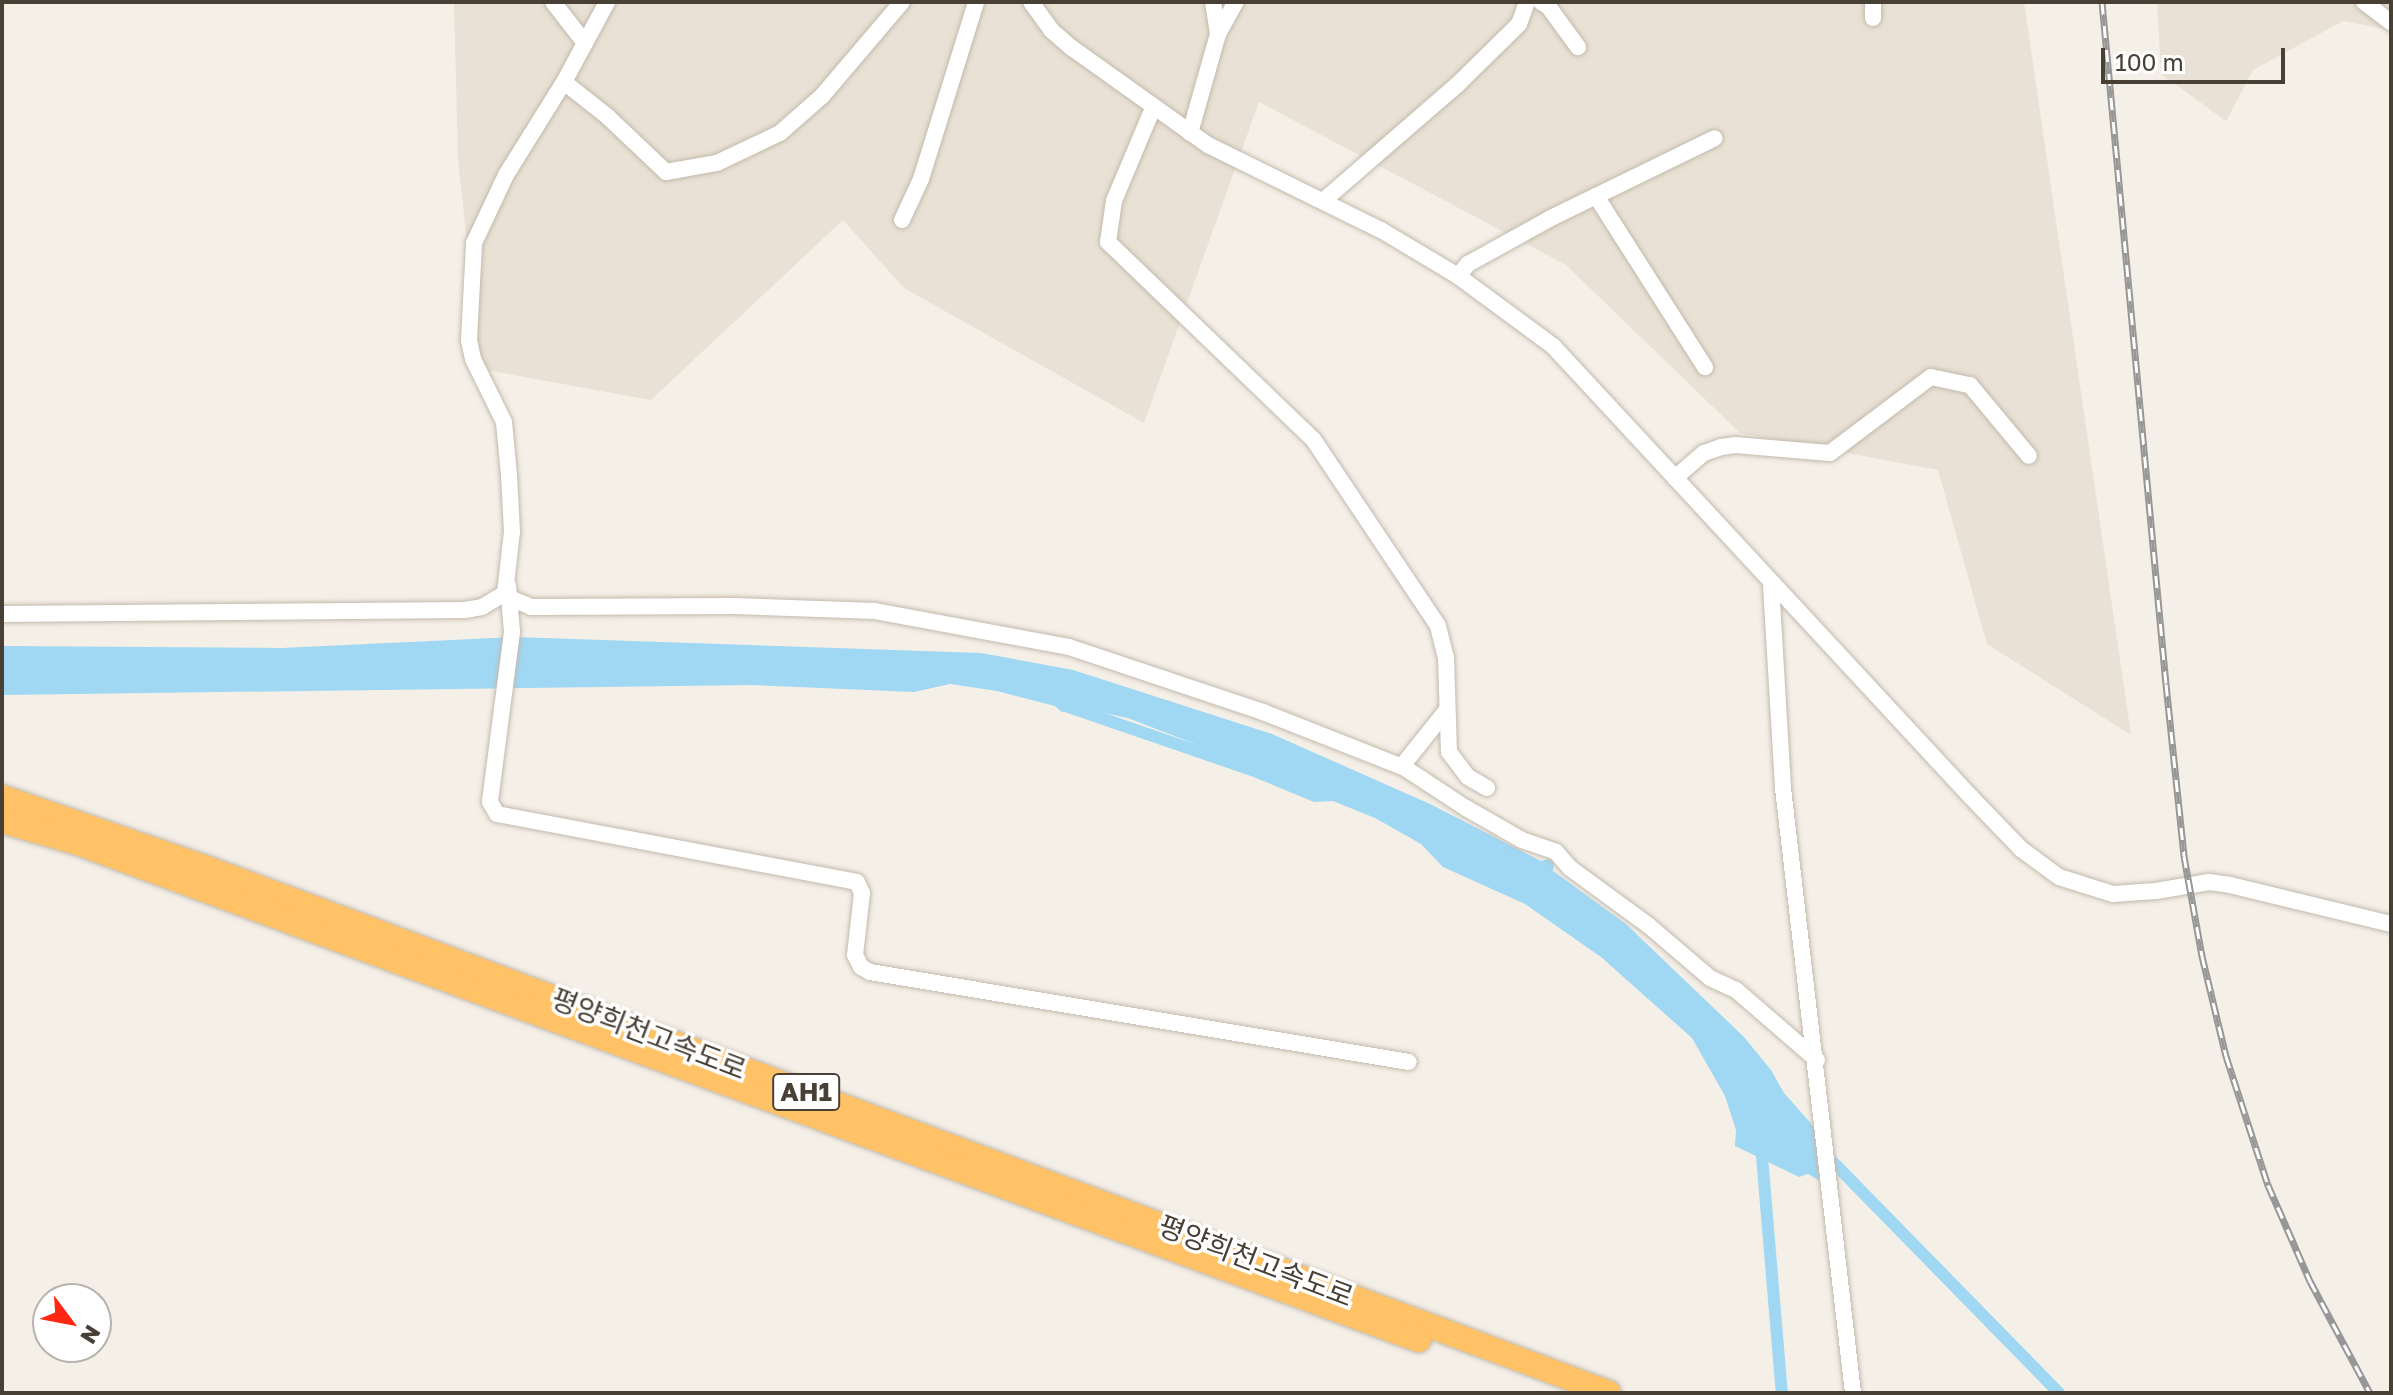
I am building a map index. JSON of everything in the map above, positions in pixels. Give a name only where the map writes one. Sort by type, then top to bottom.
[{"type":"highway","name":"평양희천고속도로","points":[[2,797],[233,878],[1609,1393]]},
{"type":"highway","name":"평양희천고속도로","points":[[2,821],[78,843],[1563,1393]]},
{"type":"street","points":[[553,2],[585,43]]},
{"type":"street","points":[[607,2],[564,82],[493,198],[474,243],[471,264],[469,340],[473,359],[504,422],[512,532],[509,592],[512,632],[490,802],[497,814],[857,882],[862,893],[855,955],[861,967],[870,972],[1409,1062]]},
{"type":"street","points":[[564,82],[608,117],[666,172],[717,163],[780,133],[822,96],[902,2]]},
{"type":"street","points":[[902,220],[921,179],[976,2]]},
{"type":"street","points":[[1031,2],[1051,30],[1190,133],[1381,230],[1458,276],[1553,346],[1771,585],[2021,849],[2059,877],[2113,894],[2209,882],[2391,924]]},
{"type":"street","points":[[1213,2],[1218,34]]},
{"type":"street","points":[[1190,133],[1218,34],[1236,2]]},
{"type":"street","points":[[1323,201],[1457,85],[1519,24],[1527,2]]},
{"type":"street","points":[[1541,2],[1548,6],[1578,47]]},
{"type":"street","points":[[2364,2],[2391,22]]},
{"type":"street","points":[[1153,108],[1114,201],[1108,242],[1313,439],[1438,626],[1446,657],[1447,741],[1453,761],[1487,788]]},
{"type":"street","points":[[1458,276],[1468,264],[1596,196],[1715,138]]},
{"type":"street","points":[[1596,196],[1705,367]]},
{"type":"street","points":[[1675,478],[1704,453],[1721,447],[1735,445],[1830,453],[1931,377],[1970,385],[2029,456]]},
{"type":"street","points":[[1771,585],[1783,788],[1824,1116],[1853,1393]]},
{"type":"street","points":[[2,614],[465,610],[490,603],[509,592]]},
{"type":"street","points":[[509,592],[531,607],[833,608],[982,629],[1069,647],[1183,685],[1402,766],[1522,840],[1556,852],[1576,873],[1648,925],[1710,978],[1736,990],[1817,1060]]},
{"type":"street","points":[[1402,766],[1446,711]]},
{"type":"shaded area","points":[[454,2],[2024,2],[2131,735],[1987,644],[1938,470],[1740,433],[1566,265],[1259,102],[1144,423],[904,288],[843,220],[651,400],[481,369],[458,160]]},
{"type":"shaded area","points":[[2157,2],[2391,2],[2391,30],[2343,21],[2253,70],[2226,121],[2161,74]]},
{"type":"water","points":[[514,637],[981,653],[1073,670],[1272,734],[1430,804],[1541,861],[1548,859],[1554,863],[1553,871],[1626,924],[1744,1037],[1771,1070],[1784,1093],[1815,1128],[1820,1181],[1808,1174],[1799,1177],[1735,1146],[1736,1130],[1725,1096],[1692,1038],[1601,957],[1525,904],[1443,867],[1421,844],[1375,818],[1333,801],[1314,802],[1256,778],[1218,753],[1128,718],[1080,708],[1062,712],[1055,706],[997,691],[950,684],[914,692],[750,685],[2,695],[2,646],[282,648]]},
{"type":"waterway","points":[[1063,705],[1258,772]]},
{"type":"waterway","points":[[1761,1145],[1782,1393]]},
{"type":"waterway","points":[[1826,1155],[2059,1393]]},
{"type":"railway","points":[[2102,2],[2184,856],[2202,956],[2226,1056],[2268,1185],[2310,1281],[2370,1393]]}]
